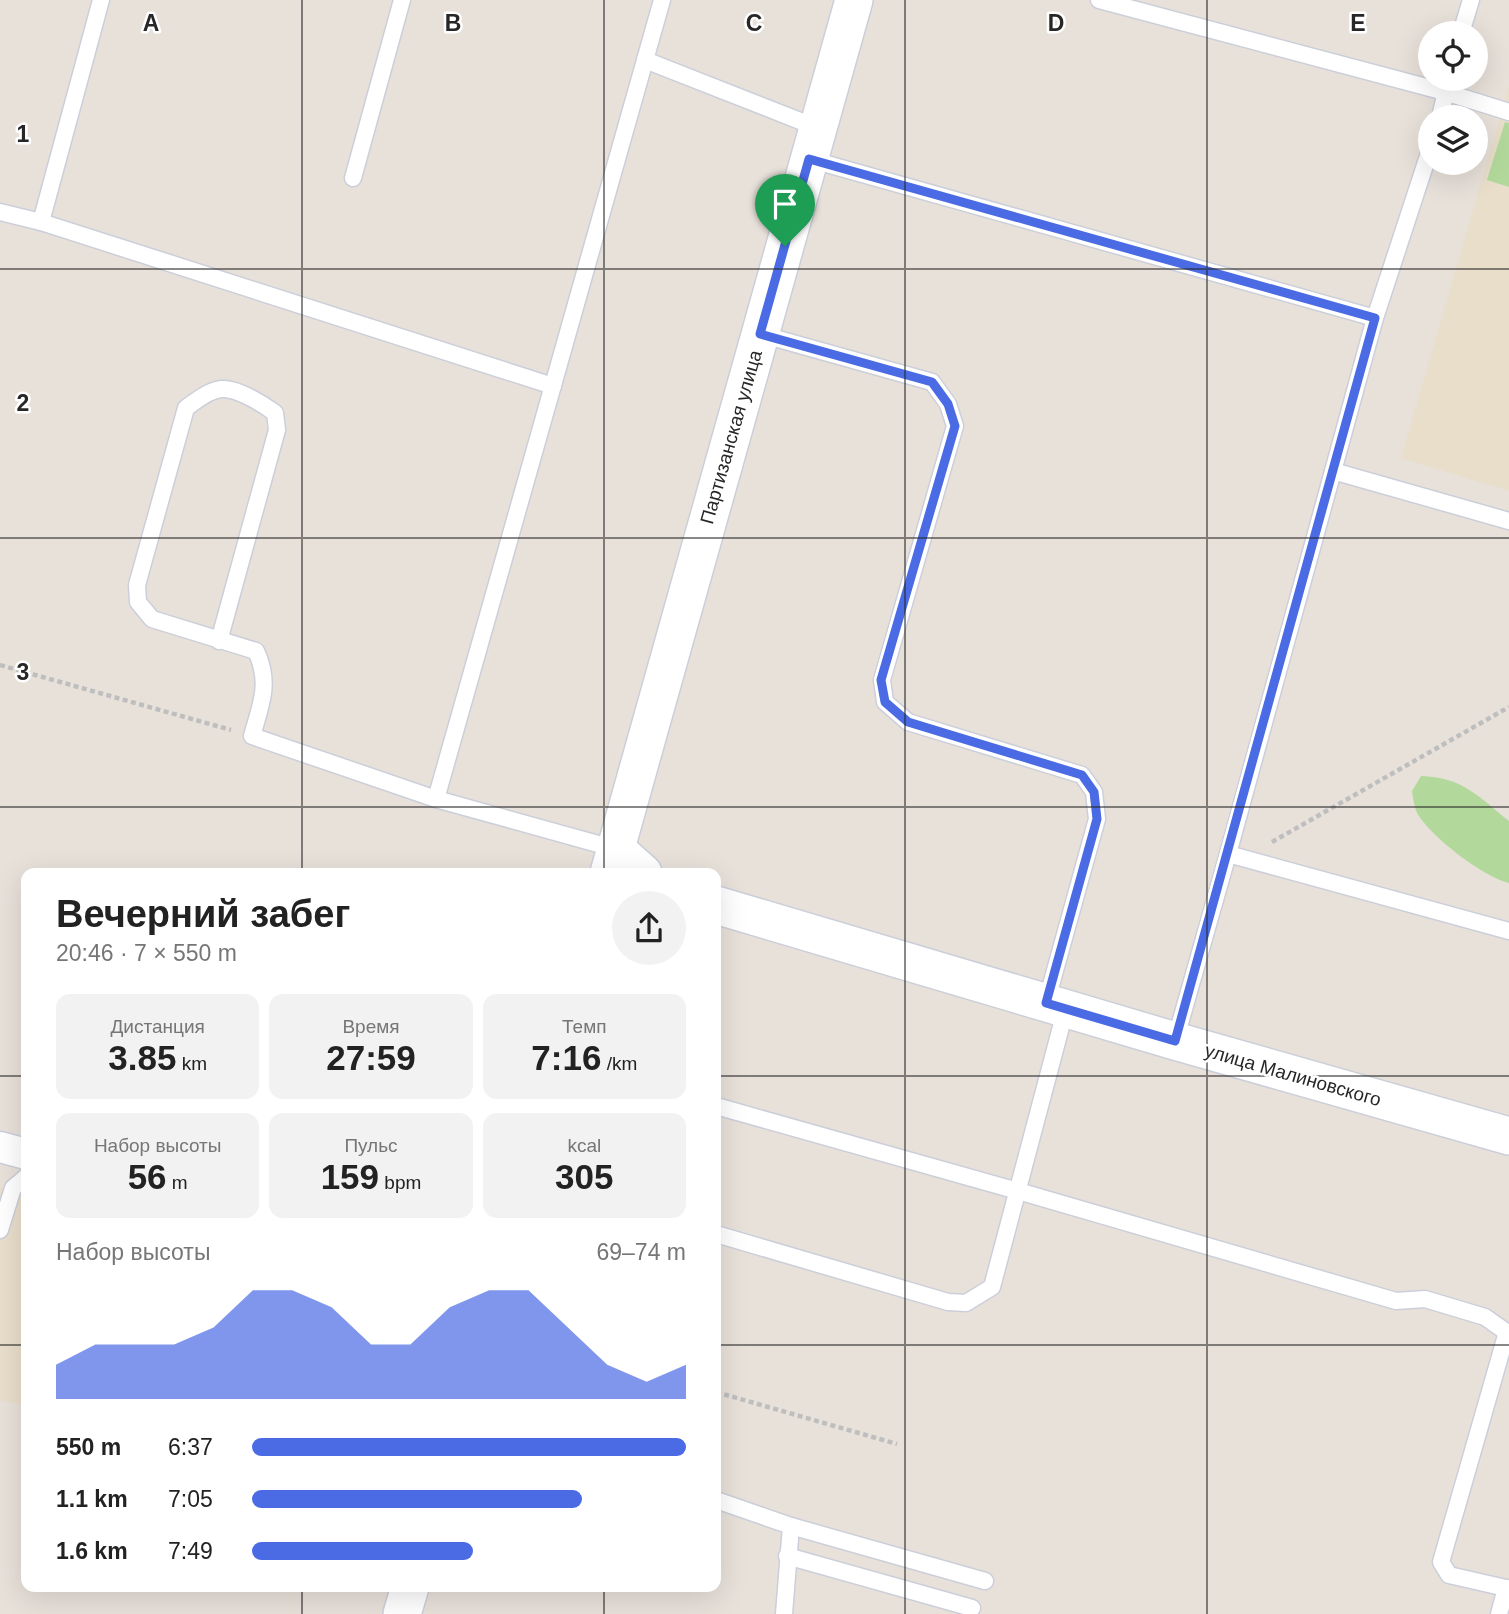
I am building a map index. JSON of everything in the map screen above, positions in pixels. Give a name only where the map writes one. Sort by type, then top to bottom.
[{"type":"street","name":"Партизанская улица","points":[[612,861],[854,0]]},
{"type":"street","points":[[612,861],[630,868]]},
{"type":"street","name":"улица Малиновского","points":[[721,906],[1175,1041],[1509,1136]]},
{"type":"street","points":[[0,1147],[21,1153]]},
{"type":"street","points":[[402,1614],[409,1592]]},
{"type":"lane","points":[[41,222],[101,0]]},
{"type":"lane","points":[[353,178],[402,0]]},
{"type":"lane","points":[[436,799],[662,0]]},
{"type":"lane","points":[[1099,0],[1418,78]]},
{"type":"lane","points":[[1465,21],[1471,0]]},
{"type":"lane","points":[[645,60],[814,143],[1375,318]]},
{"type":"lane","points":[[1461,91],[1509,112]]},
{"type":"lane","points":[[1175,1041],[1235,856],[1333,471],[1375,318],[1422,175]]},
{"type":"lane","points":[[0,212],[41,222],[553,386]]},
{"type":"lane","points":[[721,1235],[948,1302],[966,1303],[992,1287],[1018,1191],[1097,819],[1094,792],[1082,775],[908,722],[885,702],[881,680],[955,426],[948,404],[932,382],[760,334]]},
{"type":"lane","points":[[219,641],[277,430],[275,413],[261,402],[225,388],[205,394],[186,408],[137,585],[138,602],[152,619],[219,641],[256,651],[265,669],[262,698],[252,736],[612,861]]},
{"type":"lane","points":[[1333,471],[1509,521]]},
{"type":"lane","points":[[1235,856],[1509,931]]},
{"type":"lane","points":[[721,1107],[1396,1301],[1425,1299],[1485,1317],[1508,1333],[1444,1544],[1441,1562],[1449,1575],[1508,1589],[1499,1614]]},
{"type":"lane","points":[[0,1230],[13,1188],[21,1181]]},
{"type":"lane","points":[[721,1502],[791,1526],[985,1581]]},
{"type":"lane","points":[[784,1614],[791,1526]]},
{"type":"lane","points":[[787,1556],[972,1608]]},
{"type":"path","points":[[0,665],[252,736]]},
{"type":"path","points":[[1235,856],[1509,707]]},
{"type":"path","points":[[721,1393],[897,1444]]},
{"type":"shaded area","points":[[1509,86],[1509,491],[1401,458],[1483,175],[1488,175],[1488,158]]},
{"type":"shaded area","points":[[0,1187],[21,1193],[21,1405],[0,1400]]},
{"type":"green space","points":[[1505,122],[1509,123],[1509,187],[1487,180]]},
{"type":"green space","points":[[1421,776],[1459,784],[1509,821],[1509,883],[1485,873],[1433,833],[1417,813],[1412,791]]},
{"type":"route","points":[[809,159],[1375,318],[1175,1041],[1046,1003],[1097,819],[1094,792],[1082,775],[908,722],[885,702],[881,680],[955,426],[948,404],[932,382],[760,334],[785,246],[809,159]]}]
